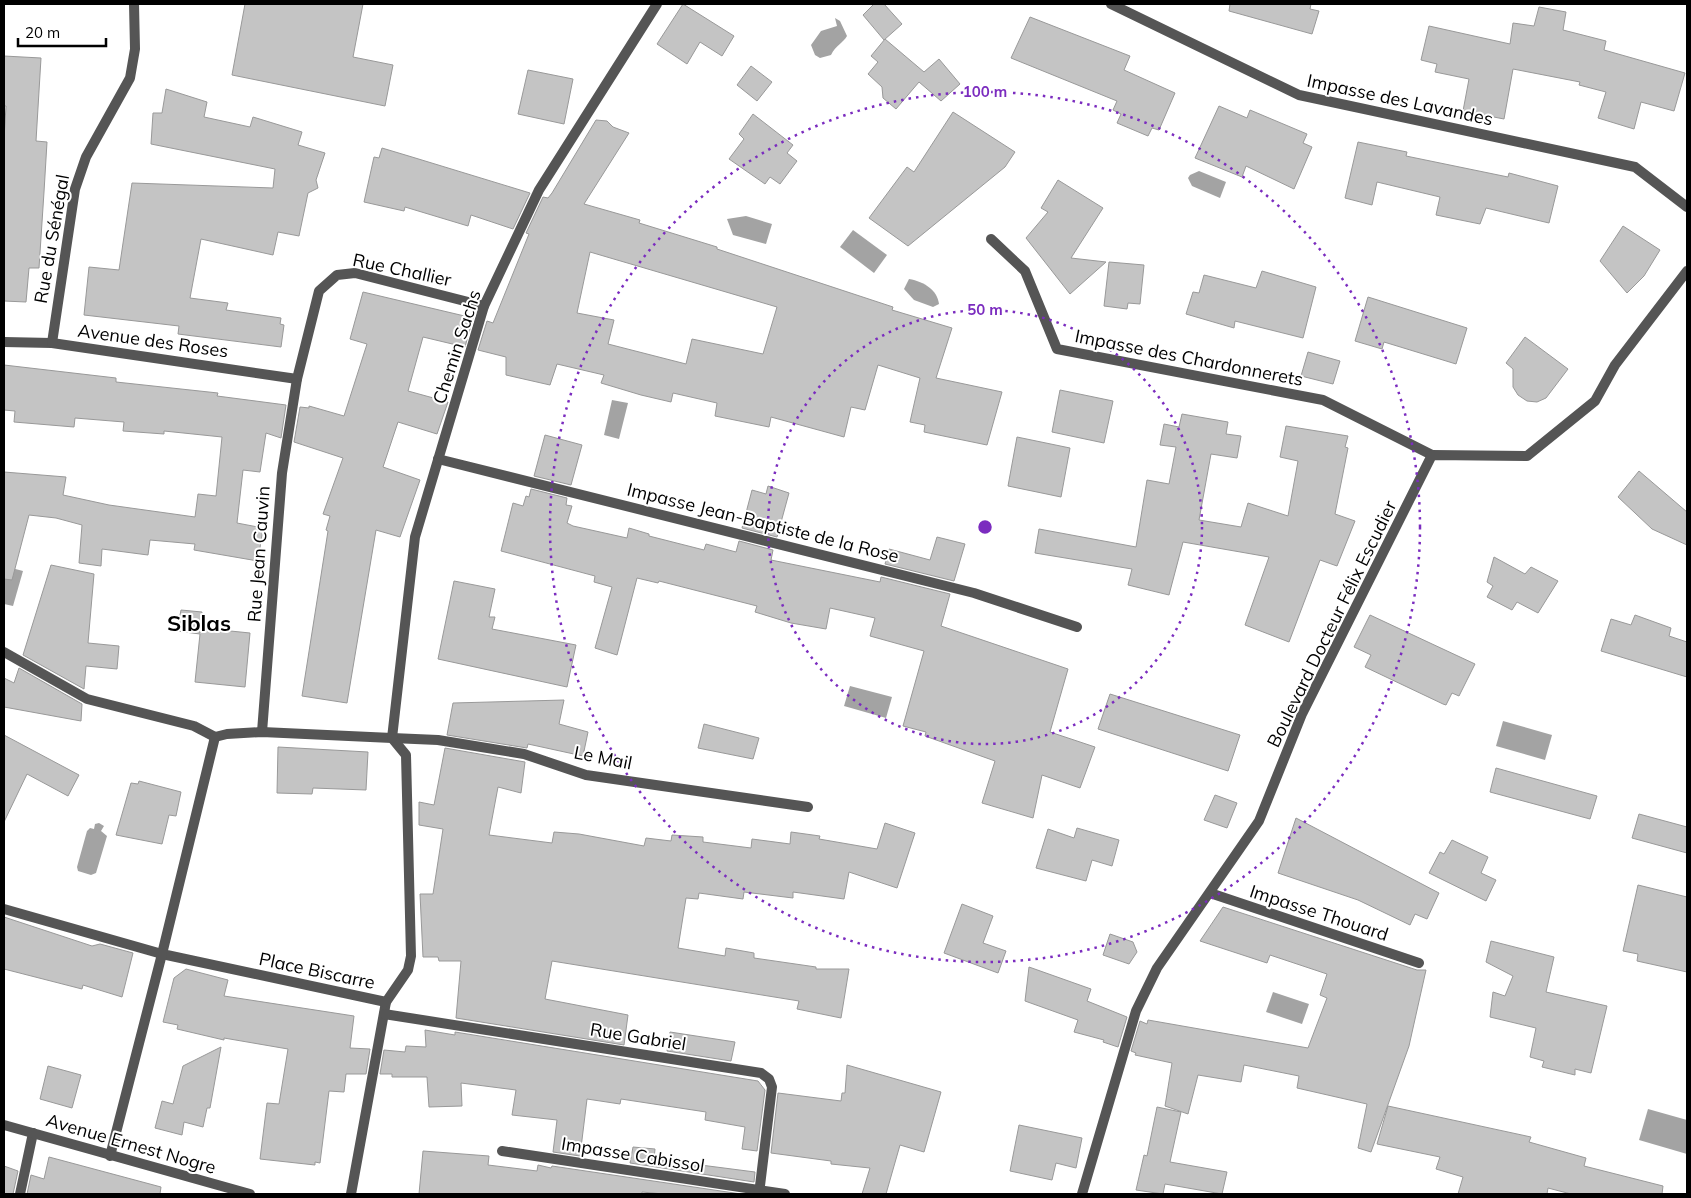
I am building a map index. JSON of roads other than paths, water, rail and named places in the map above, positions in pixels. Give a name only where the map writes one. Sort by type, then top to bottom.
[{"type":"street","name":"Rue du Sénégal","points":[[52,343],[74,189],[86,157],[130,78],[135,48],[134,4]]},
{"type":"street","name":"Chemin Sachs","points":[[392,738],[413,552],[484,306],[539,190],[657,4]]},
{"type":"street","name":"Impasse des Lavandes","points":[[1111,4],[1299,95],[1635,167],[1687,207]]},
{"type":"street","name":"Impasse des Chardonnerets","points":[[991,239],[1025,271],[1057,349],[1323,400],[1432,455]]},
{"type":"street","points":[[1432,455],[1527,456],[1595,400],[1615,365],[1687,272]]},
{"type":"street","name":"Rue Challier","points":[[297,379],[319,291],[324,284],[337,275],[355,273],[484,306]]},
{"type":"street","name":"Avenue des Roses","points":[[4,342],[52,343],[297,379]]},
{"type":"street","name":"Rue Jean Cauvin","points":[[262,732],[282,473],[297,379]]},
{"type":"street","name":"Boulevard Docteur Félix Escudier","points":[[1082,1194],[1141,1000],[1157,968],[1259,821],[1302,714],[1432,455]]},
{"type":"street","name":"Impasse Jean-Baptiste de la Rose","points":[[438,460],[965,590],[1077,628]]},
{"type":"street","points":[[4,652],[87,699],[194,726],[215,737],[227,734],[262,732],[392,738]]},
{"type":"street","points":[[110,1156],[215,737]]},
{"type":"street","name":"Le Mail","points":[[392,738],[438,740],[524,754],[586,775],[808,807]]},
{"type":"street","name":"Place Biscarre","points":[[4,908],[162,954],[386,1002],[408,970],[411,956],[408,763],[403,749],[392,738]]},
{"type":"street","name":"Impasse Thouard","points":[[1210,893],[1419,963]]},
{"type":"street","points":[[351,1194],[386,1002]]},
{"type":"street","name":"Rue Gabriel","points":[[384,1014],[761,1073],[769,1079],[772,1087],[759,1192]]},
{"type":"street","name":"Avenue Ernest Nogre","points":[[4,1125],[250,1194]]},
{"type":"street","points":[[20,1194],[33,1134]]},
{"type":"street","name":"Impasse Cabissol","points":[[502,1151],[759,1192],[785,1194]]},
{"type":"district","name":"Siblas","points":[[199,623]]}]
